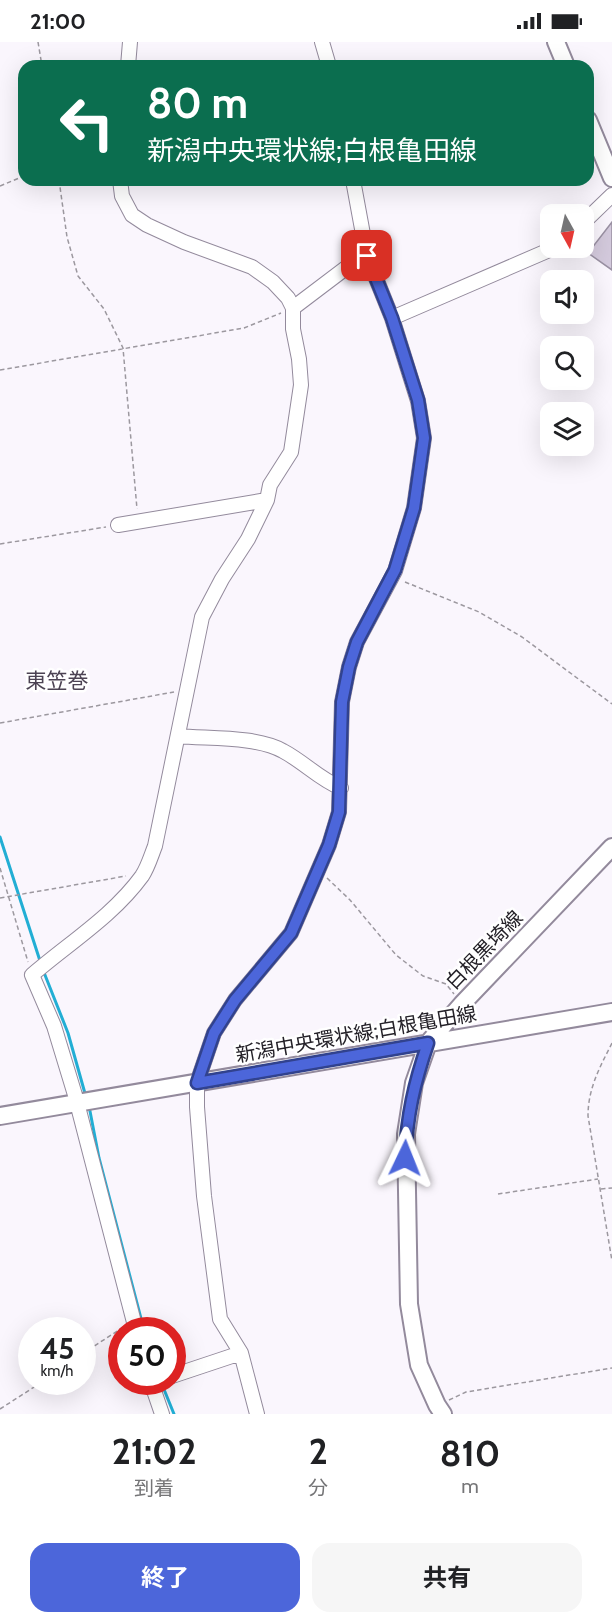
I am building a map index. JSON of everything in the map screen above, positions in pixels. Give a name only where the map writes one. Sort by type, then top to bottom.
[{"type":"main road","points":[[556,42],[564,60]]},
{"type":"main road","points":[[594,131],[609,158],[612,178]]},
{"type":"main road","name":"白根黒埼線","points":[[440,1410],[419,1365],[409,1304],[406,1134],[414,1083],[428,1043],[462,1004],[612,847]]},
{"type":"main road","name":"新潟中央環状線;白根亀田線","points":[[0,1116],[612,1012]]},
{"type":"street","points":[[128,60],[130,42]]},
{"type":"street","points":[[322,42],[327,60]]},
{"type":"street","points":[[121,186],[122,196],[132,215],[147,225],[184,242],[252,267],[273,282],[288,298],[293,308],[293,329],[301,385],[291,452],[270,484],[267,500],[248,539],[222,579],[202,617],[155,846],[143,874],[105,917],[32,975],[54,1026],[132,1317]]},
{"type":"street","points":[[257,1414],[242,1353],[220,1319],[204,1196],[197,1083],[214,1033],[235,1000],[291,933],[319,871],[339,812],[342,702],[349,667],[357,642],[392,576],[414,508],[424,438],[418,400],[392,318],[367,256],[354,186]]},
{"type":"street","points":[[594,212],[612,195]]},
{"type":"street","points":[[392,318],[540,254]]},
{"type":"street","points":[[293,308],[358,258],[367,256]]},
{"type":"street","points":[[118,525],[267,500]]},
{"type":"street","points":[[178,736],[265,744],[300,761],[324,781],[341,788]]},
{"type":"street","points":[[186,1371],[242,1353]]},
{"type":"street","points":[[157,1395],[162,1414]]},
{"type":"path","points":[[38,42],[41,60]]},
{"type":"path","points":[[0,186],[18,178]]},
{"type":"path","points":[[60,186],[67,237],[78,276],[104,309],[123,348],[134,489],[140,522]]},
{"type":"path","points":[[0,370],[244,328],[264,322],[293,308]]},
{"type":"path","points":[[0,544],[118,525]]},
{"type":"path","points":[[392,576],[479,612],[522,637],[612,704]]},
{"type":"path","points":[[0,723],[187,690]]},
{"type":"path","points":[[0,868],[32,975]]},
{"type":"path","points":[[319,871],[350,900],[396,955],[423,976],[446,984],[462,1004]]},
{"type":"path","points":[[0,898],[143,874]]},
{"type":"path","points":[[612,1042],[588,1097],[588,1116],[612,1261]]},
{"type":"path","points":[[498,1194],[598,1179]]},
{"type":"path","points":[[600,1190],[612,1188]]},
{"type":"path","points":[[440,1410],[466,1392],[612,1368]]},
{"type":"path","points":[[0,1409],[22,1395]]},
{"type":"building","points":[[612,222],[612,270],[594,257],[594,245]]},
{"type":"waterway","points":[[0,837],[41,964]]},
{"type":"waterway","points":[[43,970],[68,1033],[86,1097]]},
{"type":"waterway","points":[[89,1106],[99,1158],[141,1317]]},
{"type":"waterway","points":[[166,1395],[174,1414]]},
{"type":"district","name":"東笠巻","points":[[57,680]]},
{"type":"route","points":[[367,256],[392,318],[418,400],[424,438],[414,508],[395,570],[357,642],[349,667],[342,702],[339,812],[329,845],[306,904],[291,933],[235,1000],[214,1033],[197,1083],[428,1043],[414,1083],[409,1106],[405,1158]]}]
